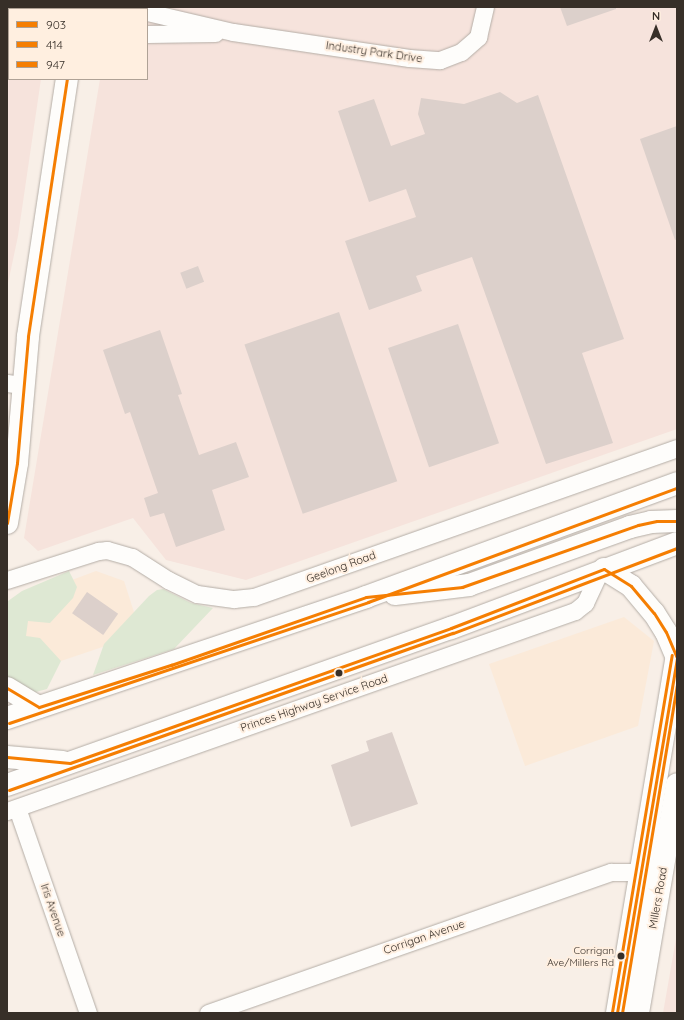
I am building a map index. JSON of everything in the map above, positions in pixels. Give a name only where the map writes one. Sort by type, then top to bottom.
[{"type":"main road","points":[[7,427],[17,382],[67,80]]},
{"type":"main road","points":[[7,523],[17,463],[17,382]]},
{"type":"main road","points":[[7,718],[366,597],[677,483]]},
{"type":"main road","points":[[366,597],[462,587],[638,525],[657,521],[677,521]]},
{"type":"main road","points":[[7,785],[451,628],[677,543]]},
{"type":"main road","points":[[602,570],[631,586],[654,613],[666,632],[677,657]]},
{"type":"main road","name":"Millers Road","points":[[617,1013],[677,657]]},
{"type":"main road","points":[[7,688],[39,707]]},
{"type":"main road","points":[[7,757],[70,763]]},
{"type":"main road","name":"Millers Road","points":[[638,1013],[677,784]]},
{"type":"street","name":"Industry Park Drive","points":[[148,12],[233,32],[410,58],[440,60],[461,52],[478,37],[485,7]]},
{"type":"street","name":"Industry Park Drive","points":[[148,34],[233,32]]},
{"type":"street","name":"Geelong Road","points":[[7,580],[98,551],[107,550],[132,557],[168,580],[197,594],[222,598],[254,598],[677,448]]},
{"type":"street","name":"Princes Highway Service Road","points":[[12,809],[575,611],[585,603],[602,570]]},
{"type":"street","name":"Iris Avenue","points":[[12,809],[88,1013]]},
{"type":"street","name":"Corrigan Avenue","points":[[208,1013],[611,872],[641,872]]},
{"type":"shaded area","points":[[7,7],[50,7],[8,8],[8,80],[41,80],[18,236],[7,288]]},
{"type":"shaded area","points":[[677,7],[677,429],[246,580],[166,560],[133,518],[38,551],[24,538],[100,80],[148,80],[148,8],[111,8]]},
{"type":"shaded area","points":[[96,571],[124,581],[141,634],[61,661],[11,662],[16,601]]},
{"type":"shaded area","points":[[624,617],[654,641],[638,726],[525,766],[489,664]]},
{"type":"shaded area","points":[[677,933],[677,1013],[663,1013]]},
{"type":"green space","points":[[69,571],[77,587],[73,598],[50,623],[28,621],[26,636],[40,638],[61,661],[47,689],[36,692],[25,689],[7,677],[8,601],[22,591]]},
{"type":"green space","points":[[163,589],[191,603],[213,608],[174,649],[93,675],[104,644],[149,596],[157,590]]},
{"type":"building","points":[[560,7],[616,7],[616,9],[567,26]]},
{"type":"building","points":[[500,92],[517,103],[538,95],[624,339],[582,353],[613,443],[546,464],[472,257],[416,276],[422,291],[369,310],[345,241],[416,217],[406,189],[369,202],[338,111],[374,99],[391,146],[425,134],[418,114],[421,98],[464,104]]},
{"type":"building","points":[[677,126],[677,239],[675,240],[640,139]]},
{"type":"building","points":[[198,266],[204,282],[186,289],[180,273]]},
{"type":"building","points":[[339,312],[397,481],[303,514],[244,345]]},
{"type":"building","points":[[458,324],[499,443],[429,467],[388,348]]},
{"type":"building","points":[[160,330],[182,394],[178,395],[199,455],[236,442],[249,477],[212,490],[225,530],[176,547],[164,513],[150,517],[144,498],[158,493],[130,412],[125,414],[103,350]]},
{"type":"building","points":[[87,592],[118,614],[103,635],[72,613]]},
{"type":"building","points":[[392,732],[418,804],[351,827],[331,765],[369,751],[366,741]]},
{"type":"transit line","name":"903","points":[[7,523],[17,463],[28,336],[67,80]]},
{"type":"transit line","name":"414","points":[[9,723],[368,602],[677,488]]},
{"type":"transit line","name":"903","points":[[7,688],[39,707],[171,665],[366,597],[462,587],[638,525],[657,521],[677,521]]},
{"type":"transit line","name":"414","points":[[9,790],[453,633],[677,548]]},
{"type":"transit line","name":"903","points":[[7,757],[70,763],[451,628],[604,569],[631,586],[654,613],[666,632],[677,658],[617,1013]]},
{"type":"transit line","points":[[612,1012],[672,655]]},
{"type":"transit line","name":"947","points":[[622,1013],[677,686]]},
{"type":"place","name":"Corrigan Ave/Millers Rd","points":[[621,956]]}]
